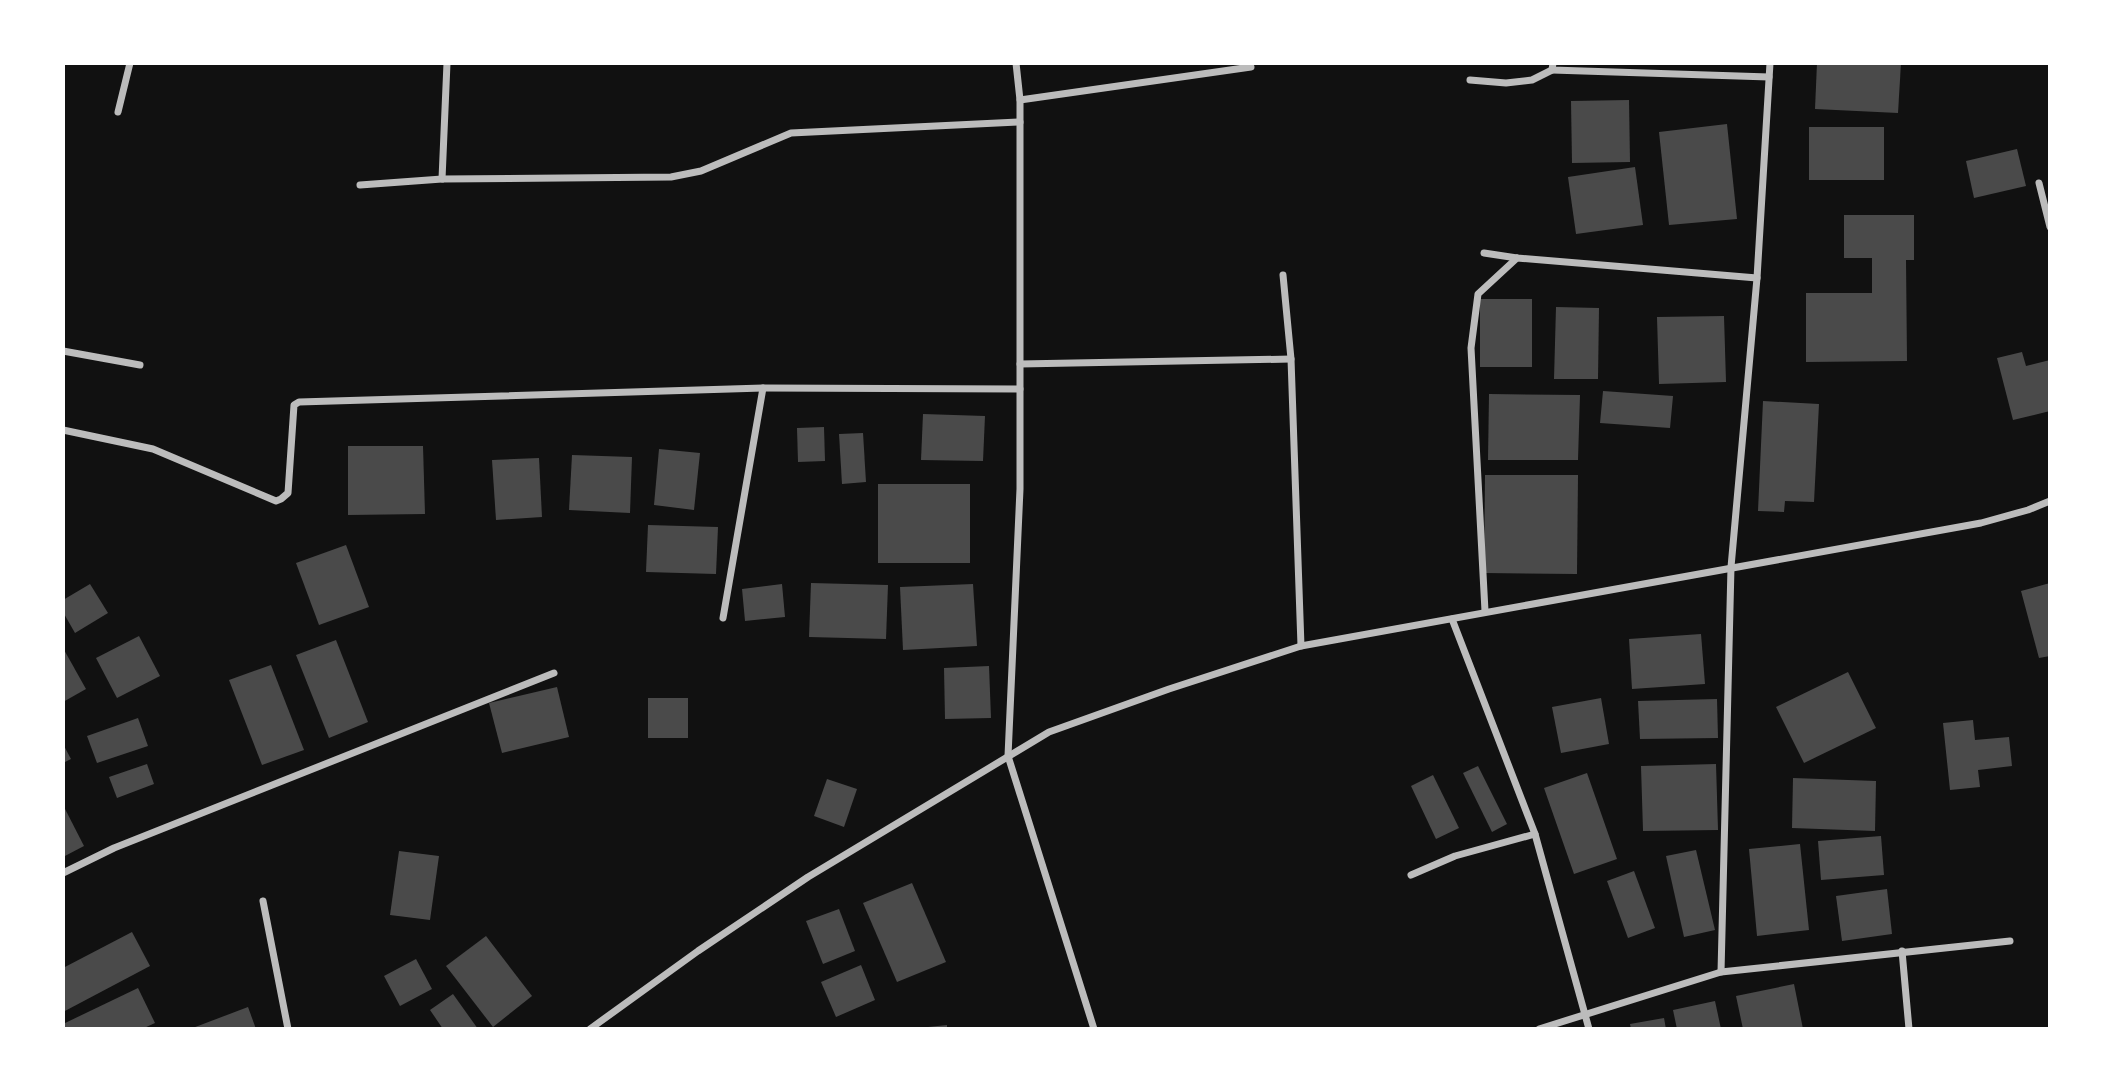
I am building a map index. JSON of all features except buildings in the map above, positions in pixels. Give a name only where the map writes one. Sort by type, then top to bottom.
[{"type":"street","points":[[118,112],[130,63]]},
{"type":"street","points":[[442,179],[447,63]]},
{"type":"street","points":[[1017,63],[1020,100],[1020,489],[1007,755],[1094,1029]]},
{"type":"street","points":[[1721,972],[1731,567],[1757,278],[1770,63]]},
{"type":"street","points":[[1020,100],[1251,67]]},
{"type":"street","points":[[1470,80],[1506,83],[1532,80],[1553,67],[1769,78]]},
{"type":"street","points":[[360,185],[442,179],[671,177],[701,172],[791,133],[1020,122]]},
{"type":"street","points":[[2039,183],[2050,227]]},
{"type":"street","points":[[1484,253],[1757,278]]},
{"type":"street","points":[[1485,611],[1471,348],[1478,295],[1517,258]]},
{"type":"street","points":[[1283,275],[1291,359],[1301,646]]},
{"type":"street","points":[[63,351],[140,365]]},
{"type":"street","points":[[1020,364],[1291,359]]},
{"type":"street","points":[[63,430],[153,449],[276,500],[288,493],[294,405],[299,402],[763,388],[1020,389]]},
{"type":"street","points":[[723,618],[763,388]]},
{"type":"street","points":[[590,1029],[698,951],[808,877],[1049,732],[1301,646],[1981,523],[2050,501]]},
{"type":"street","points":[[1452,619],[1535,835],[1589,1029]]},
{"type":"street","points":[[63,873],[127,843],[554,673]]},
{"type":"street","points":[[1410,876],[1455,856],[1535,835]]},
{"type":"street","points":[[263,901],[288,1029]]},
{"type":"street","points":[[1539,1029],[1721,972],[2010,941]]},
{"type":"street","points":[[1902,951],[1909,1029]]}]
